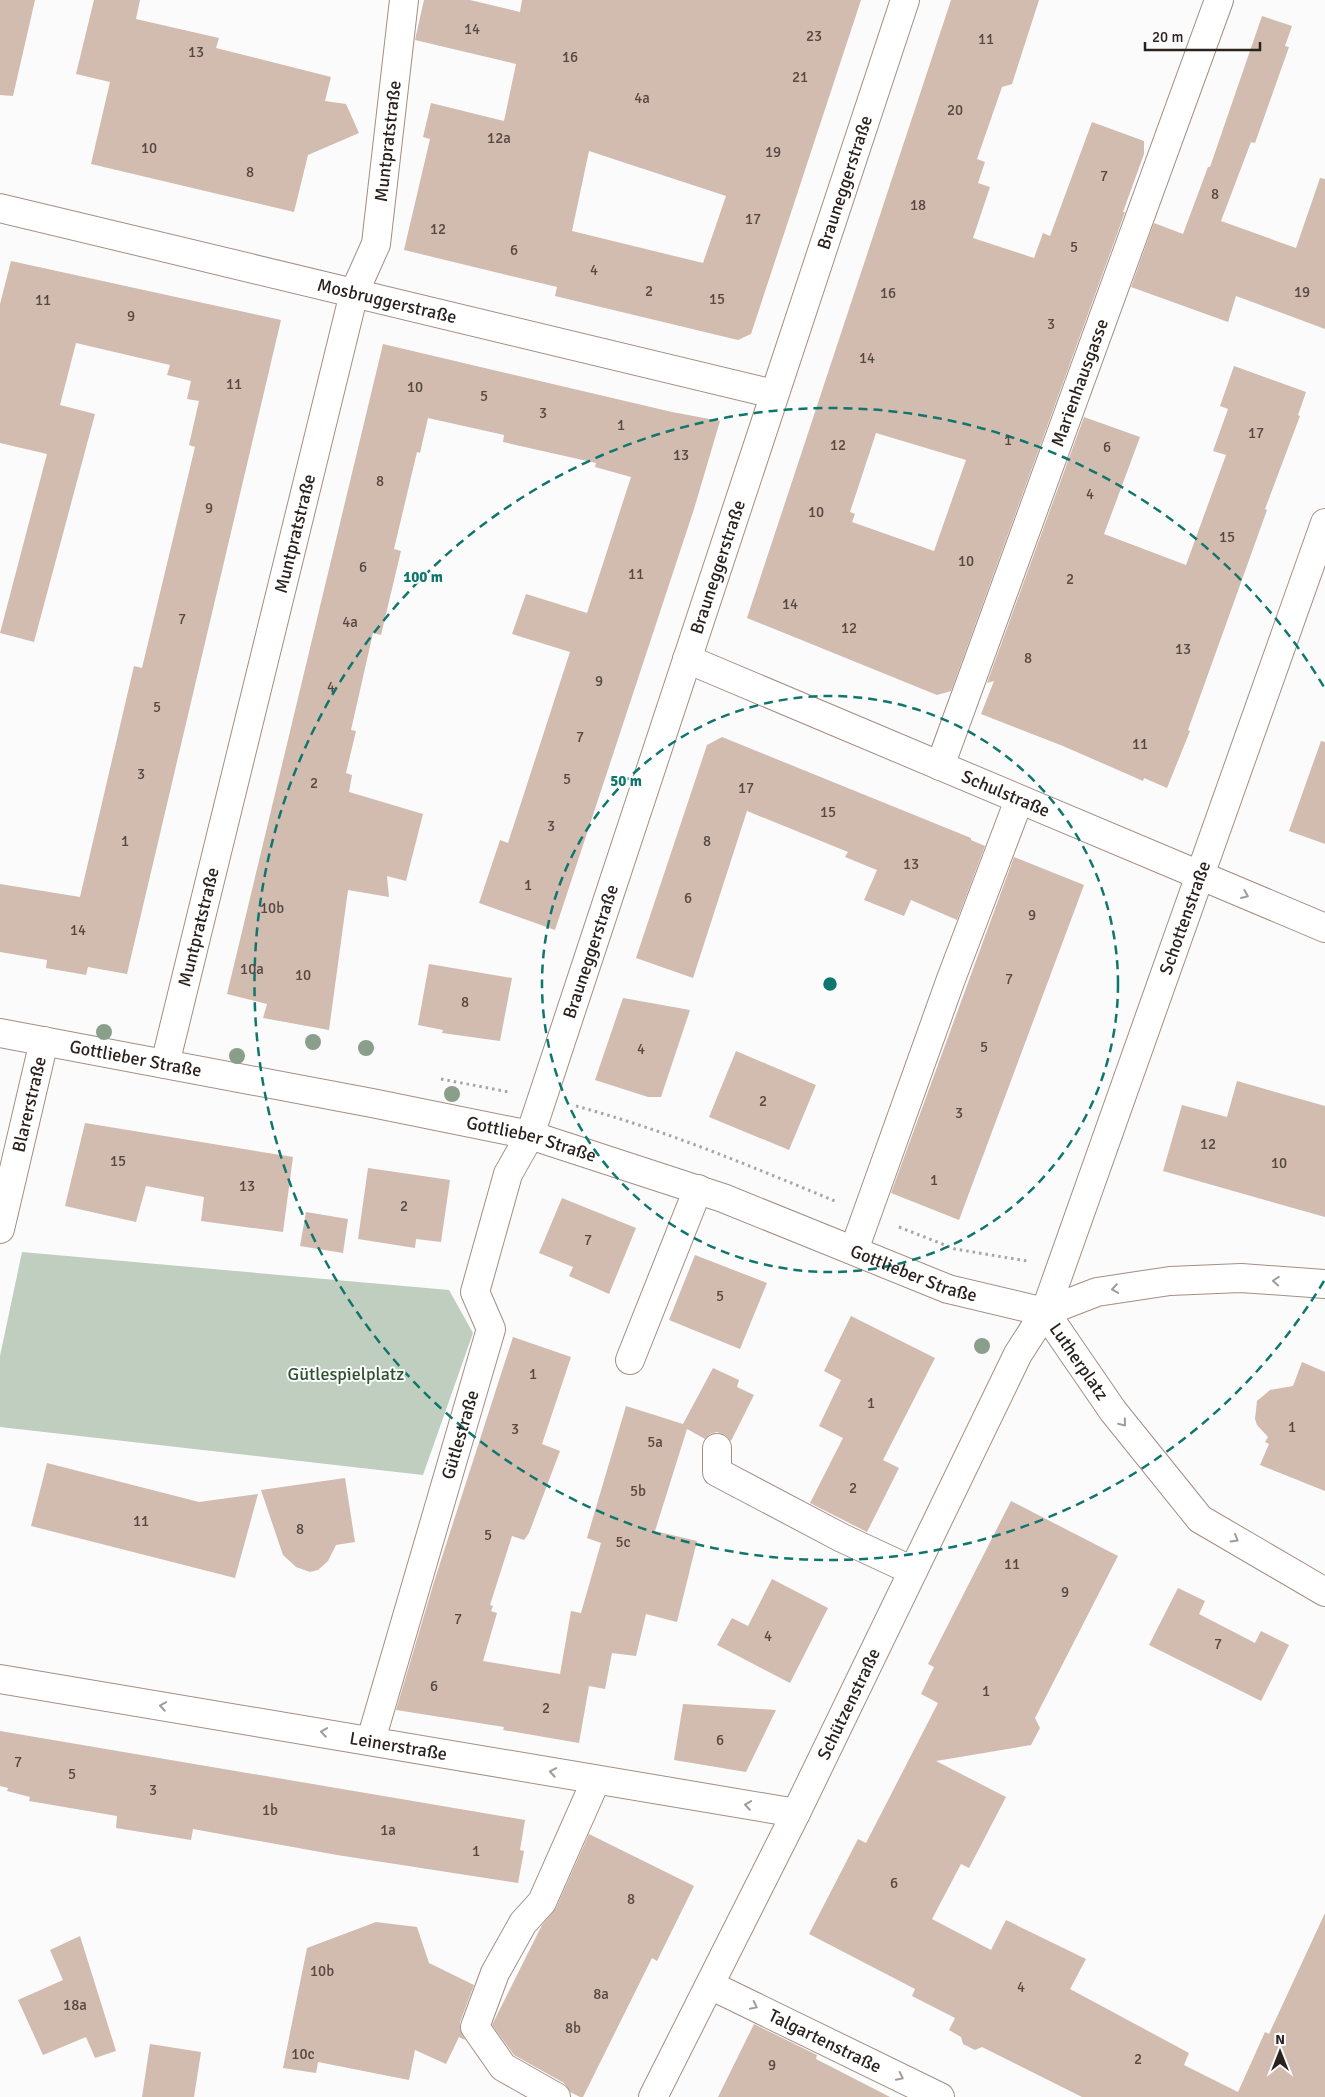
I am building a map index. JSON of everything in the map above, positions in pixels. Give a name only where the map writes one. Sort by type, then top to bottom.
[{"type":"street","name":"Muntpratstraße","points":[[165,1064],[354,293],[376,244],[404,0]]},
{"type":"street","name":"Brauneggerstraße","points":[[530,1135],[905,0]]},
{"type":"street","name":"Marienhausgasse","points":[[940,766],[1219,0]]},
{"type":"street","name":"Mosbruggerstraße","points":[[0,208],[774,394]]},
{"type":"street","name":"Schottenstraße","points":[[1045,1312],[1325,523]]},
{"type":"street","name":"Schulstraße","points":[[686,659],[1325,928]]},
{"type":"street","points":[[854,1250],[951,979],[1019,800]]},
{"type":"street","name":"Gottlieber Straße","points":[[0,1033],[530,1135],[698,1189],[948,1289],[1045,1312]]},
{"type":"street","name":"Blarerstraße","points":[[0,1229],[44,1041]]},
{"type":"street","name":"Gütlestraße","points":[[371,1740],[491,1329],[475,1292],[508,1174],[530,1135]]},
{"type":"street","points":[[630,1360],[698,1189]]},
{"type":"street","name":"Lutherplatz","points":[[1325,1284],[1240,1278],[1170,1281],[1097,1292],[1045,1312],[1113,1411],[1200,1518],[1325,1592]]},
{"type":"street","name":"Schützenstraße","points":[[653,2097],[796,1813],[1018,1354],[1045,1312]]},
{"type":"street","points":[[717,1448],[717,1472],[842,1538],[913,1571]]},
{"type":"street","name":"Leinerstraße","points":[[0,1679],[796,1813]]},
{"type":"street","points":[[556,2097],[503,2067],[475,2026],[495,1973],[523,1923],[542,1902],[596,1780]]},
{"type":"street","name":"Talgartenstraße","points":[[710,1985],[940,2097]]},
{"type":"path","points":[[542,1098],[613,1116],[698,1146],[955,1249],[1061,1266]]},
{"type":"green space","name":"Gütlespielplatz","points":[[22,1252],[449,1290],[473,1333],[423,1475],[0,1427],[0,1356]]},
{"type":"building","points":[[0,0],[35,0],[13,96],[0,95]]},
{"type":"building","points":[[94,0],[140,0],[136,19],[219,38],[216,48],[331,77],[325,101],[346,104],[359,133],[308,155],[294,212],[91,164],[110,82],[76,74]]},
{"type":"building","points":[[424,0],[470,0],[520,12],[522,0],[861,0],[751,334],[738,340],[555,296],[557,287],[404,250],[430,139],[423,137],[431,103],[504,121],[516,64],[415,40]],"holes":[[[589,151],[726,196],[703,263],[572,231]]]},
{"type":"building","points":[[951,0],[1039,0],[1012,84],[1002,87],[977,159],[985,162],[978,183],[990,187],[973,238],[1034,258],[1043,233],[1050,236],[1092,122],[1144,141],[1144,154],[1123,212],[1125,212],[951,691],[937,695],[747,618]],"holes":[[[876,433],[966,460],[934,551],[852,522],[855,514],[850,512]]]},
{"type":"building","points":[[1262,16],[1292,26],[1285,46],[1289,47],[1255,143],[1251,142],[1221,221],[1296,248],[1320,178],[1325,179],[1325,329],[1236,296],[1228,322],[1131,287],[1154,223],[1183,234],[1208,167],[1210,167]]},
{"type":"building","points":[[11,261],[281,320],[127,974],[88,967],[86,975],[46,968],[47,960],[0,952],[0,884],[80,897],[134,666],[142,668],[195,447],[189,445],[199,401],[187,399],[191,381],[167,375],[170,365],[76,343],[60,405],[95,414],[34,642],[0,633],[47,454],[0,443],[0,304]]},
{"type":"building","points":[[383,344],[672,412],[720,421],[694,509],[555,930],[479,903],[500,840],[508,843],[570,652],[512,634],[526,594],[587,613],[631,477],[595,467],[596,463],[503,442],[504,435],[428,418],[420,453],[417,452],[394,549],[401,551],[381,635],[373,633],[351,730],[356,731],[346,773],[352,775],[349,792],[423,814],[406,881],[387,876],[389,897],[348,890],[329,1030],[263,1018],[267,1004],[227,994]]},
{"type":"building","points":[[1234,366],[1306,392],[1298,415],[1300,416],[1265,509],[1267,510],[1188,730],[1190,731],[1167,788],[1144,778],[1143,781],[1063,746],[981,714],[994,681],[987,683],[1084,417],[1140,437],[1104,534],[1186,565],[1226,455],[1213,451],[1228,409],[1220,406]]},
{"type":"building","points":[[722,737],[971,838],[971,840],[985,846],[957,920],[911,900],[904,916],[864,900],[877,870],[845,857],[848,852],[747,811],[693,978],[636,958],[707,745]]},
{"type":"building","points":[[1321,741],[1325,742],[1325,844],[1289,831]]},
{"type":"building","points":[[1014,857],[1084,885],[959,1220],[891,1193]]},
{"type":"building","points":[[429,964],[512,978],[500,1041],[442,1033],[443,1030],[418,1025]]},
{"type":"building","points":[[623,998],[690,1010],[661,1097],[648,1097],[595,1080]]},
{"type":"building","points":[[736,1051],[816,1085],[789,1150],[709,1117]]},
{"type":"building","points":[[1237,1081],[1325,1106],[1325,1217],[1163,1171],[1182,1105],[1227,1117]]},
{"type":"building","points":[[85,1123],[293,1157],[283,1232],[201,1221],[204,1197],[146,1186],[136,1222],[65,1206]]},
{"type":"building","points":[[368,1168],[450,1180],[441,1242],[416,1239],[415,1248],[358,1239]]},
{"type":"building","points":[[562,1198],[636,1228],[609,1294],[569,1276],[573,1267],[539,1253]]},
{"type":"building","points":[[306,1212],[348,1219],[343,1253],[300,1246]]},
{"type":"building","points":[[695,1255],[767,1283],[740,1349],[669,1320]]},
{"type":"building","points":[[851,1316],[935,1358],[883,1460],[899,1468],[867,1532],[810,1503],[843,1438],[819,1426],[841,1380],[824,1371]]},
{"type":"building","points":[[513,1337],[571,1357],[542,1444],[560,1451],[529,1533],[524,1540],[512,1536],[490,1605],[493,1606],[491,1611],[497,1613],[483,1661],[560,1674],[571,1611],[581,1613],[601,1543],[587,1538],[626,1406],[683,1424],[713,1368],[739,1380],[737,1387],[754,1395],[731,1441],[725,1435],[717,1432],[710,1434],[705,1439],[687,1429],[655,1531],[697,1541],[677,1622],[646,1614],[636,1656],[612,1653],[605,1689],[589,1686],[579,1743],[503,1730],[504,1727],[396,1710],[434,1582]]},
{"type":"building","points":[[1302,1362],[1325,1372],[1325,1491],[1260,1465],[1269,1444],[1265,1442],[1268,1437],[1257,1425],[1255,1419],[1257,1401],[1270,1390],[1293,1386]]},
{"type":"building","points":[[47,1463],[199,1502],[258,1494],[235,1578],[31,1526]]},
{"type":"building","points":[[345,1478],[355,1542],[336,1545],[328,1561],[318,1570],[310,1572],[296,1567],[283,1555],[261,1490]]},
{"type":"building","points":[[1011,1501],[1118,1556],[1035,1718],[1040,1728],[1031,1745],[936,1761],[1006,1797],[969,1868],[961,1864],[932,1919],[991,1950],[1006,1920],[1086,1959],[1070,1989],[1189,2053],[1184,2065],[1238,2092],[1265,2032],[1269,2034],[1325,1913],[1325,2097],[1082,2097],[982,2047],[975,2050],[963,2044],[961,2037],[949,2030],[955,2018],[912,1996],[915,1989],[809,1934],[858,1839],[866,1843],[938,1703],[921,1694],[934,1667],[928,1664]]},
{"type":"building","points":[[772,1579],[828,1608],[790,1683],[717,1645],[732,1618],[748,1626]]},
{"type":"building","points":[[1178,1588],[1205,1601],[1199,1614],[1255,1643],[1261,1631],[1289,1645],[1261,1701],[1149,1645]]},
{"type":"building","points":[[683,1704],[776,1710],[746,1772],[674,1760]]},
{"type":"building","points":[[0,1731],[525,1820],[520,1850],[524,1851],[518,1883],[337,1855],[193,1829],[191,1840],[116,1828],[117,1816],[29,1801],[30,1797],[7,1791],[8,1788],[0,1786]]},
{"type":"building","points":[[589,1834],[694,1886],[657,1961],[652,1958],[583,2097],[580,2097],[570,2092],[564,2083],[514,2055],[492,2025],[542,1925],[556,1908]]},
{"type":"building","points":[[376,1922],[417,1927],[429,1963],[474,1985],[460,2022],[460,2029],[465,2040],[459,2037],[446,2064],[415,2050],[409,2080],[318,2062],[316,2073],[283,2068],[307,1948]]},
{"type":"building","points":[[80,1936],[116,2051],[95,2058],[86,2037],[43,2055],[18,2000],[63,1980],[50,1950]]},
{"type":"building","points":[[754,2024],[817,2055],[816,2059],[890,2097],[718,2097]]},
{"type":"building","points":[[150,2044],[201,2052],[194,2097],[142,2097]]}]
